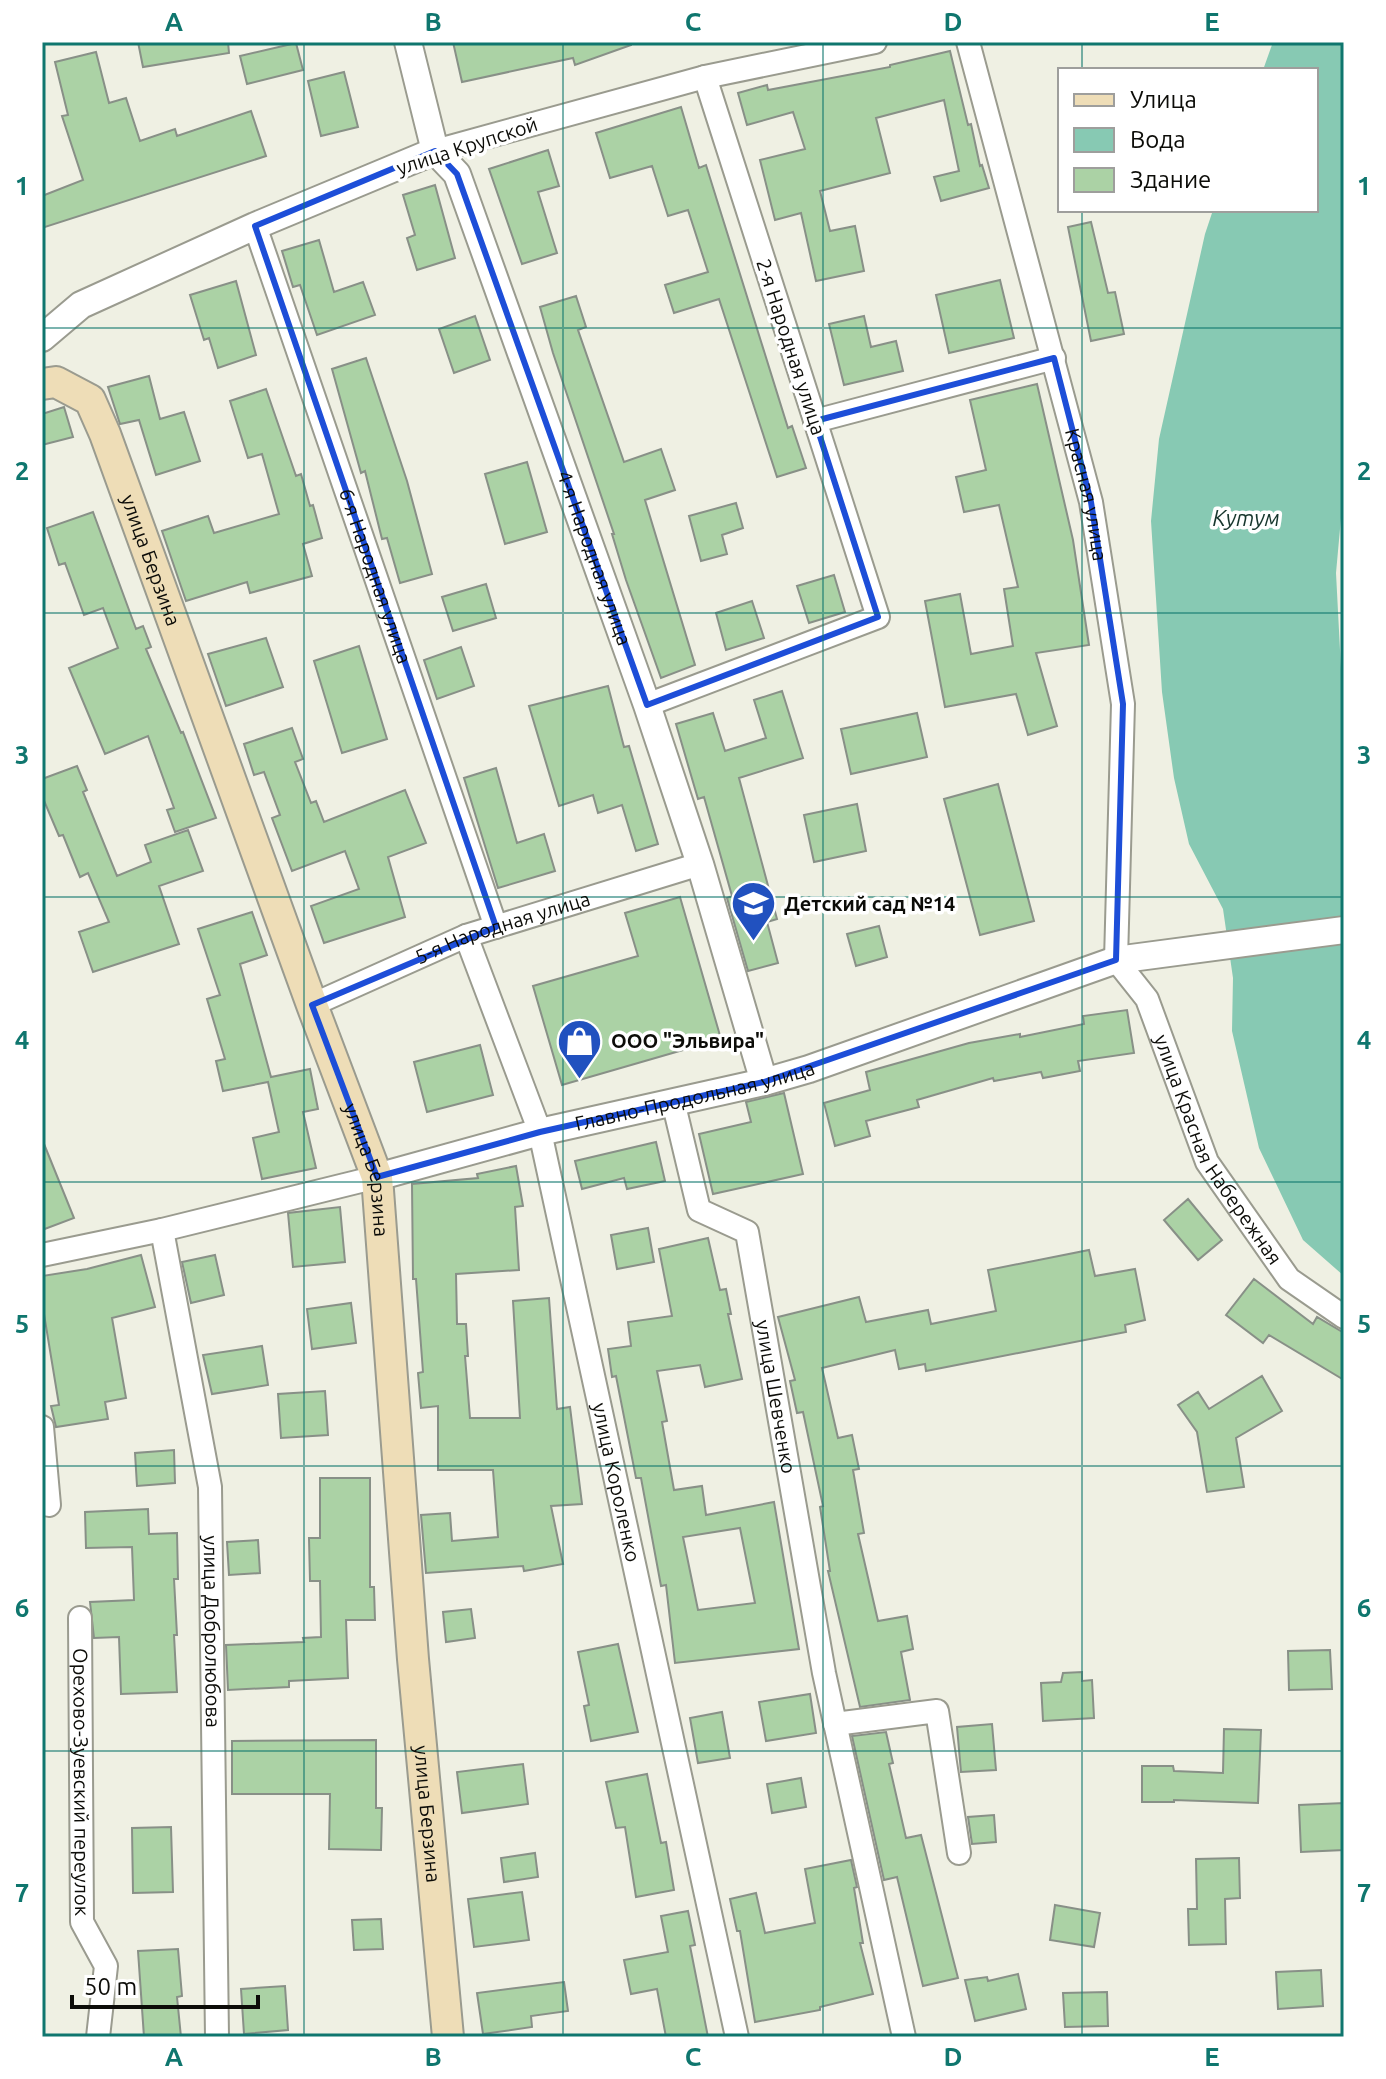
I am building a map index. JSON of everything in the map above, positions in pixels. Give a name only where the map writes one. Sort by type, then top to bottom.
[{"type":"main road","name":"улица Берзина","points":[[42,384],[56,382],[90,400],[105,434],[377,1177],[413,1659],[448,2037]]},
{"type":"street","name":"4-я Народная улица","points":[[408,42],[435,151],[457,174],[647,705],[700,864],[764,1082]]},
{"type":"street","name":"улица Крупской","points":[[42,338],[81,305],[255,226],[435,151],[705,77],[875,42]]},
{"type":"street","name":"Красная улица","points":[[968,42],[1091,502],[1123,704],[1116,960]]},
{"type":"street","name":"2-я Народная улица","points":[[647,705],[878,617],[705,77]]},
{"type":"street","name":"6-я Народная улица","points":[[255,226],[496,927]]},
{"type":"street","points":[[815,421],[1054,358]]},
{"type":"street","name":"5-я Народная улица","points":[[312,1005],[466,936],[700,864]]},
{"type":"street","name":"Главно-Продольная улица","points":[[42,1255],[162,1230],[377,1177],[540,1132],[764,1082],[809,1069],[1116,960],[1344,930]]},
{"type":"street","name":"улица Короленко","points":[[466,936],[540,1132],[737,2037]]},
{"type":"street","name":"улица Красная Набережная","points":[[1116,960],[1147,999],[1207,1162],[1289,1279],[1344,1317]]},
{"type":"street","name":"улица Шевченко","points":[[673,1101],[699,1210],[747,1232],[824,1673],[904,2037]]},
{"type":"street","name":"улица Добролюбова","points":[[162,1230],[210,1487],[217,2037]]},
{"type":"street","points":[[42,1427],[49,1505]]},
{"type":"street","name":"Орехово-Зуевский переулок","points":[[80,1618],[82,1922],[106,1966],[98,2037]]},
{"type":"street","points":[[835,1724],[937,1711],[959,1853]]},
{"type":"highlighted area","points":[[435,151],[457,174],[647,705],[878,617],[815,421],[1054,358],[1091,502],[1123,704],[1116,960],[764,1082],[540,1132],[377,1177],[312,1005],[496,927],[255,226]]},
{"type":"water","name":"Кутум","points":[[1273,42],[1344,42],[1344,485],[1336,573],[1344,727],[1344,1276],[1303,1240],[1259,1148],[1232,1031],[1233,978],[1223,909],[1189,844],[1174,778],[1162,692],[1151,521],[1159,439],[1205,234],[1212,212],[1318,212],[1318,68],[1264,68]]},
{"type":"building","points":[[138,42],[228,42],[229,53],[143,67]]},
{"type":"building","points":[[453,42],[631,42],[631,45],[575,65],[573,58],[462,82]]},
{"type":"building","points":[[296,43],[303,70],[247,84],[240,56]]},
{"type":"building","points":[[950,51],[968,125],[971,124],[980,166],[989,188],[941,201],[934,177],[959,171],[944,100],[876,118],[890,173],[820,191],[830,231],[855,226],[864,271],[816,281],[801,213],[775,220],[760,160],[805,149],[793,112],[747,125],[738,93],[767,85],[768,90],[890,67]]},
{"type":"building","points":[[96,52],[109,103],[126,98],[140,141],[175,129],[177,136],[251,111],[266,156],[42,228],[42,196],[83,180],[62,116],[68,115],[55,62]]},
{"type":"building","points":[[344,72],[358,127],[321,136],[308,81]]},
{"type":"building","points":[[681,107],[699,168],[706,165],[788,428],[792,426],[806,468],[777,477],[719,299],[674,313],[665,285],[708,272],[688,210],[668,216],[652,166],[610,178],[596,133]]},
{"type":"building","points":[[548,150],[559,186],[538,192],[557,253],[522,264],[489,169]]},
{"type":"building","points":[[435,185],[455,258],[417,270],[407,238],[415,235],[403,195]]},
{"type":"building","points":[[1091,222],[1108,293],[1115,292],[1124,334],[1091,341],[1068,227]]},
{"type":"building","points":[[319,240],[334,292],[363,282],[375,315],[317,335],[300,285],[293,287],[282,251]]},
{"type":"building","points":[[1000,280],[1014,338],[949,353],[936,295]]},
{"type":"building","points":[[236,281],[256,355],[218,368],[209,338],[204,340],[190,295]]},
{"type":"building","points":[[576,296],[586,327],[578,330],[624,462],[661,449],[675,490],[645,500],[695,665],[661,678],[626,580],[540,307]]},
{"type":"building","points":[[475,316],[490,360],[454,373],[439,329]]},
{"type":"building","points":[[864,316],[871,347],[896,341],[903,371],[844,385],[829,324]]},
{"type":"building","points":[[366,358],[407,481],[432,574],[400,583],[387,538],[382,539],[365,471],[361,473],[332,369]]},
{"type":"building","points":[[149,376],[160,419],[184,412],[200,461],[156,475],[139,420],[120,424],[108,387]]},
{"type":"building","points":[[1037,384],[1073,540],[1089,645],[1036,653],[1057,726],[1028,735],[1016,694],[945,707],[925,601],[960,594],[971,654],[1013,646],[1004,589],[1018,587],[999,505],[964,512],[956,477],[986,470],[970,400]]},
{"type":"building","points":[[266,389],[296,476],[301,474],[310,506],[313,505],[322,538],[303,544],[312,576],[250,593],[247,582],[186,601],[162,531],[208,516],[214,533],[279,514],[262,454],[248,458],[230,401]]},
{"type":"building","points":[[64,407],[73,437],[42,445],[42,414]]},
{"type":"building","points":[[527,462],[547,532],[505,544],[485,474]]},
{"type":"building","points":[[736,503],[743,528],[722,535],[727,554],[701,561],[689,516]]},
{"type":"building","points":[[93,512],[136,629],[143,626],[151,647],[146,649],[183,732],[216,818],[175,832],[167,810],[174,808],[148,736],[105,754],[69,668],[118,648],[103,608],[84,615],[65,563],[59,565],[47,528]]},
{"type":"building","points":[[834,575],[845,612],[809,623],[797,586]]},
{"type":"building","points":[[486,584],[496,618],[453,631],[442,597]]},
{"type":"building","points":[[752,601],[764,638],[726,650],[716,613]]},
{"type":"building","points":[[266,638],[283,687],[226,706],[208,654]]},
{"type":"building","points":[[359,646],[387,739],[342,753],[314,661]]},
{"type":"building","points":[[461,647],[474,686],[437,699],[424,660]]},
{"type":"building","points":[[608,686],[624,747],[629,746],[658,844],[636,851],[622,805],[598,813],[593,795],[559,806],[529,706]]},
{"type":"building","points":[[782,691],[803,758],[739,778],[777,919],[767,922],[778,963],[748,971],[727,898],[732,896],[704,797],[698,799],[676,724],[713,713],[725,751],[766,738],[754,700]]},
{"type":"building","points":[[917,713],[927,757],[851,774],[841,729]]},
{"type":"building","points":[[292,728],[303,759],[295,762],[311,803],[316,801],[324,822],[405,790],[426,843],[388,857],[405,917],[324,943],[311,906],[359,889],[345,851],[292,871],[272,818],[280,815],[264,772],[254,775],[244,744]]},
{"type":"building","points":[[77,766],[87,790],[83,792],[117,876],[151,862],[145,845],[188,830],[203,871],[159,886],[179,944],[93,972],[79,932],[109,922],[88,873],[80,877],[63,835],[59,836],[42,796],[42,779]]},
{"type":"building","points":[[496,768],[517,843],[544,834],[555,871],[498,888],[464,778]]},
{"type":"building","points":[[998,784],[1034,921],[980,935],[944,799]]},
{"type":"building","points":[[857,804],[866,851],[814,862],[804,815]]},
{"type":"building","points":[[680,897],[721,1039],[562,1085],[533,986],[638,956],[625,913]]},
{"type":"building","points":[[252,912],[267,955],[240,964],[271,1077],[310,1069],[318,1109],[303,1112],[316,1168],[262,1179],[253,1138],[279,1132],[268,1082],[223,1091],[216,1061],[225,1059],[207,999],[220,995],[198,929]]},
{"type":"building","points":[[879,926],[887,957],[856,966],[847,934]]},
{"type":"building","points":[[1127,1010],[1134,1053],[1078,1061],[1080,1071],[1043,1078],[1041,1072],[994,1081],[993,1078],[917,1100],[919,1107],[866,1121],[870,1136],[835,1146],[824,1103],[870,1090],[866,1072],[969,1043],[1084,1024],[1083,1016]]},
{"type":"building","points":[[480,1045],[493,1095],[427,1112],[414,1062]]},
{"type":"building","points":[[784,1093],[803,1174],[713,1194],[699,1134],[751,1122],[746,1102]]},
{"type":"building","points":[[42,1139],[74,1218],[42,1230]]},
{"type":"building","points":[[656,1142],[665,1181],[627,1189],[624,1178],[582,1189],[575,1161]]},
{"type":"building","points":[[516,1166],[523,1206],[515,1207],[519,1270],[456,1274],[457,1324],[466,1324],[470,1418],[520,1418],[513,1301],[549,1298],[557,1409],[570,1407],[582,1504],[551,1506],[563,1564],[524,1571],[523,1566],[426,1573],[421,1515],[450,1513],[452,1541],[498,1537],[493,1470],[438,1470],[438,1406],[421,1408],[418,1373],[423,1372],[416,1279],[413,1279],[412,1184],[478,1178],[477,1174]]},
{"type":"building","points":[[1188,1199],[1222,1240],[1198,1260],[1164,1220]]},
{"type":"building","points":[[340,1207],[345,1262],[293,1267],[288,1213]]},
{"type":"building","points":[[648,1228],[654,1262],[617,1269],[611,1235]]},
{"type":"building","points":[[708,1238],[720,1290],[726,1289],[731,1314],[728,1314],[742,1379],[705,1387],[700,1365],[657,1371],[667,1421],[662,1422],[674,1490],[702,1486],[706,1515],[774,1502],[799,1649],[675,1663],[666,1585],[661,1586],[641,1478],[636,1478],[608,1349],[631,1346],[628,1322],[672,1316],[659,1249]],"holes":[[[740,1528],[755,1603],[698,1610],[683,1537]]]},
{"type":"building","points":[[1089,1250],[1095,1276],[1135,1269],[1145,1320],[1125,1325],[1126,1332],[926,1371],[925,1364],[899,1369],[895,1350],[822,1368],[838,1438],[852,1435],[859,1469],[853,1470],[864,1533],[858,1534],[878,1621],[907,1616],[913,1649],[901,1652],[910,1700],[860,1707],[828,1571],[820,1507],[823,1506],[803,1412],[797,1413],[790,1381],[795,1380],[778,1317],[859,1297],[866,1322],[928,1310],[931,1324],[996,1311],[988,1270]]},
{"type":"building","points":[[141,1255],[155,1307],[112,1318],[126,1398],[105,1402],[108,1419],[56,1427],[51,1406],[59,1405],[42,1302],[42,1276],[87,1269]]},
{"type":"building","points":[[215,1255],[224,1295],[191,1303],[182,1262]]},
{"type":"building","points":[[1254,1279],[1313,1324],[1317,1317],[1344,1333],[1344,1380],[1269,1335],[1263,1343],[1226,1315]]},
{"type":"building","points":[[351,1303],[356,1343],[312,1349],[307,1309]]},
{"type":"building","points":[[262,1346],[268,1385],[212,1394],[203,1355]]},
{"type":"building","points":[[1262,1376],[1282,1411],[1236,1438],[1244,1487],[1207,1492],[1197,1432],[1178,1405],[1198,1392],[1209,1409]]},
{"type":"building","points":[[325,1391],[328,1435],[281,1438],[278,1394]]},
{"type":"building","points":[[174,1450],[175,1483],[137,1486],[135,1453]]},
{"type":"building","points":[[320,1478],[370,1478],[370,1587],[374,1587],[375,1620],[346,1620],[348,1678],[289,1681],[289,1687],[228,1690],[226,1645],[304,1642],[303,1638],[321,1637],[320,1581],[310,1581],[309,1538],[320,1538]]},
{"type":"building","points":[[148,1509],[149,1534],[177,1533],[178,1579],[174,1579],[177,1635],[174,1635],[177,1692],[121,1694],[119,1637],[94,1638],[90,1602],[134,1600],[132,1547],[86,1548],[85,1512]]},
{"type":"building","points":[[258,1540],[260,1573],[229,1575],[227,1542]]},
{"type":"building","points":[[471,1609],[475,1638],[446,1642],[443,1612]]},
{"type":"building","points":[[618,1644],[638,1732],[591,1741],[584,1706],[589,1705],[578,1652]]},
{"type":"building","points":[[1330,1650],[1332,1689],[1289,1690],[1288,1651]]},
{"type":"building","points":[[1082,1672],[1082,1681],[1092,1680],[1094,1718],[1043,1721],[1041,1683],[1061,1682],[1063,1673]]},
{"type":"building","points":[[810,1694],[816,1733],[766,1741],[759,1702]]},
{"type":"building","points":[[722,1712],[730,1758],[698,1763],[690,1718]]},
{"type":"building","points":[[992,1724],[996,1770],[961,1772],[957,1727]]},
{"type":"building","points":[[1224,1729],[1261,1730],[1258,1803],[1142,1802],[1142,1766],[1173,1766],[1174,1771],[1223,1773]]},
{"type":"building","points":[[886,1732],[893,1763],[889,1764],[906,1838],[921,1835],[958,1978],[923,1986],[897,1877],[884,1880],[852,1736]]},
{"type":"building","points":[[376,1740],[376,1808],[382,1808],[381,1850],[329,1849],[330,1794],[232,1794],[232,1741]]},
{"type":"building","points":[[523,1764],[528,1804],[462,1813],[457,1772]]},
{"type":"building","points":[[647,1774],[661,1843],[666,1842],[674,1890],[636,1897],[625,1827],[616,1828],[606,1782]]},
{"type":"building","points":[[801,1778],[806,1807],[772,1813],[767,1784]]},
{"type":"building","points":[[1344,1803],[1344,1850],[1301,1852],[1299,1805]]},
{"type":"building","points":[[994,1815],[996,1842],[972,1844],[968,1817]]},
{"type":"building","points":[[171,1827],[173,1892],[133,1893],[132,1828]]},
{"type":"building","points":[[535,1853],[538,1877],[504,1882],[501,1858]]},
{"type":"building","points":[[1239,1858],[1240,1898],[1225,1899],[1226,1944],[1189,1945],[1188,1909],[1197,1909],[1196,1859]]},
{"type":"building","points":[[851,1860],[857,1887],[854,1888],[863,1943],[860,1943],[873,1994],[820,2007],[820,2010],[755,2022],[740,1931],[737,1931],[730,1899],[756,1893],[765,1933],[815,1923],[805,1869]]},
{"type":"building","points":[[522,1892],[529,1940],[474,1947],[468,1899]]},
{"type":"building","points":[[1055,1905],[1100,1913],[1094,1947],[1050,1940]]},
{"type":"building","points":[[688,1911],[695,1945],[690,1946],[708,2037],[666,2037],[657,1989],[631,1994],[624,1960],[668,1952],[661,1916]]},
{"type":"building","points":[[381,1919],[383,1949],[354,1950],[352,1920]]},
{"type":"building","points":[[178,1949],[182,1996],[177,1997],[181,2037],[144,2037],[138,1951]]},
{"type":"building","points":[[1321,1970],[1323,2006],[1278,2009],[1276,1972]]},
{"type":"building","points":[[1018,1974],[1026,2009],[975,2021],[965,1980],[987,1977],[988,1981]]},
{"type":"building","points":[[564,1982],[568,2011],[531,2016],[532,2027],[483,2034],[477,1993]]},
{"type":"building","points":[[285,1986],[288,2030],[244,2034],[241,1989]]},
{"type":"building","points":[[1107,1992],[1108,2026],[1065,2027],[1063,1993]]},
{"type":"place","name":"Детский сад №14","points":[[753,943]]},
{"type":"place","name":"ООО \"Эльвира\"","points":[[580,1080]]}]
